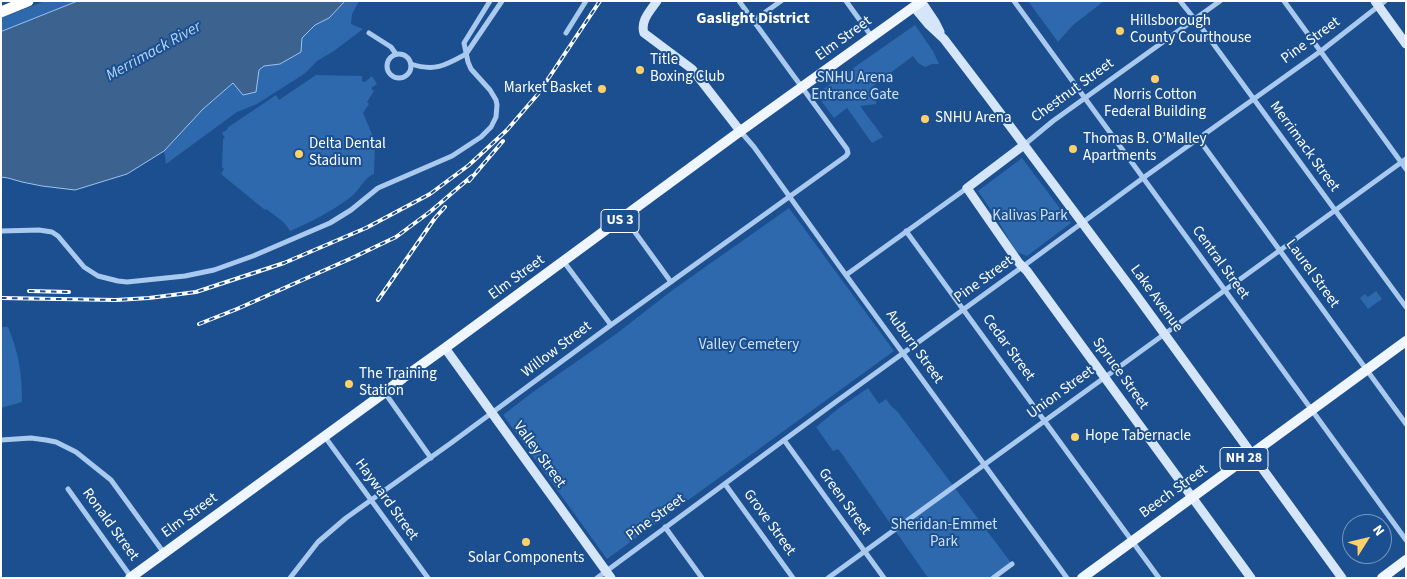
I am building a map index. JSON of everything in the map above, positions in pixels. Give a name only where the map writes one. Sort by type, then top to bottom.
[{"type":"highway","points":[[1,12],[28,1]]},
{"type":"main road","name":"Elm Street","points":[[131,577],[872,37],[917,2]]},
{"type":"main road","name":"Beech Street","points":[[1082,578],[1406,341]]},
{"type":"main road","points":[[1382,578],[1406,560]]},
{"type":"street","points":[[1,231],[39,230],[52,232],[58,236],[84,267],[98,276],[127,282],[185,276],[214,270],[254,256],[322,227],[351,210],[378,188],[452,156],[481,137],[491,127],[496,117],[497,105],[492,93],[471,69],[464,43],[490,1]]},
{"type":"street","points":[[412,64],[437,68],[466,54],[502,1]]},
{"type":"street","points":[[566,32],[586,1]]},
{"type":"street","points":[[656,1],[643,22],[644,33],[692,70],[740,132]]},
{"type":"street","points":[[739,1],[802,88]]},
{"type":"street","points":[[753,21],[781,1]]},
{"type":"street","points":[[846,1],[872,37]]},
{"type":"street","name":"Central Street","points":[[1014,1],[1117,140],[1406,540]]},
{"type":"street","name":"Merrimack Street","points":[[1180,1],[1406,307]]},
{"type":"street","name":"Chestnut Street","points":[[846,275],[967,188],[1053,121],[1220,1]]},
{"type":"street","points":[[1284,1],[1403,161],[1406,169]]},
{"type":"street","name":"Lake Avenue","points":[[917,2],[935,22],[944,39],[1164,334],[1342,578]]},
{"type":"street","points":[[1380,3],[1406,44]]},
{"type":"street","name":"Pine Street","points":[[596,578],[608,574],[665,527],[1198,138],[1321,51],[1380,3]]},
{"type":"street","points":[[369,33],[391,47],[396,54]]},
{"type":"street","points":[[396,54],[403,54],[412,64],[410,72],[400,78],[393,76],[388,71],[387,64],[390,57],[396,54]]},
{"type":"street","name":"Willow Street","points":[[290,578],[318,542],[338,524],[846,156],[848,153],[843,144],[802,88]]},
{"type":"street","name":"Auburn Street","points":[[740,132],[754,147],[1067,578]]},
{"type":"street","name":"Laurel Street","points":[[1198,138],[1406,424]]},
{"type":"street","name":"Union Street","points":[[828,578],[1403,161]]},
{"type":"street","name":"Spruce Street","points":[[967,188],[1251,578]]},
{"type":"street","points":[[624,217],[671,282]]},
{"type":"street","name":"Cedar Street","points":[[906,231],[1159,578]]},
{"type":"street","points":[[564,262],[611,325]]},
{"type":"street","name":"Valley Street","points":[[445,348],[608,574]]},
{"type":"street","points":[[384,393],[431,458]]},
{"type":"street","name":"Hayward Street","points":[[325,436],[428,578]]},
{"type":"street","points":[[1,440],[31,438],[46,440],[61,444],[76,452],[111,480],[164,553]]},
{"type":"street","name":"Green Street","points":[[784,440],[884,578]]},
{"type":"street","name":"Grove Street","points":[[724,484],[793,578]]},
{"type":"street","name":"Ronald Street","points":[[68,489],[131,577]]},
{"type":"street","points":[[665,527],[702,578]]},
{"type":"street","points":[[993,578],[1012,564]]},
{"type":"green space","points":[[45,1],[78,1],[1,32],[1,18]]},
{"type":"green space","points":[[345,1],[359,1],[352,14],[351,24],[363,29],[317,61],[304,74],[257,104],[237,112],[166,164],[164,151],[203,109],[234,82],[264,66],[280,64],[315,25],[329,18]]},
{"type":"green space","points":[[1028,1],[1104,1],[1072,26],[1058,42]]},
{"type":"green space","name":"SNHU Arena Entrance Gate","points":[[915,25],[933,51],[939,64],[925,67],[918,63],[913,56],[873,86],[877,87],[876,104],[860,106],[883,137],[872,143],[847,108],[834,118],[816,94]]},
{"type":"green space","name":"Delta Dental Stadium","points":[[316,75],[362,76],[362,81],[365,82],[372,76],[377,84],[371,88],[374,91],[363,113],[375,141],[374,174],[352,196],[337,207],[290,231],[280,219],[265,210],[221,174],[224,169],[222,167],[223,139],[225,138],[222,133],[276,95],[279,100]]},
{"type":"green space","name":"Kalivas Park","points":[[1022,158],[1071,223],[1027,256],[1017,252],[978,191]]},
{"type":"green space","name":"Valley Cemetery","points":[[789,208],[894,351],[607,559],[503,415],[616,334],[674,289]]},
{"type":"green space","points":[[1376,291],[1382,299],[1368,309],[1360,298],[1365,294],[1368,297]]},
{"type":"green space","points":[[1,327],[8,327],[15,346],[20,373],[22,402],[1,408]]},
{"type":"green space","name":"Sheridan-Emmet Park","points":[[868,388],[879,404],[886,399],[897,411],[1012,564],[993,578],[928,578],[842,454],[838,449],[833,451],[816,427]]},
{"type":"water","name":"Merrimack River","points":[[78,1],[345,1],[329,18],[315,25],[302,38],[301,52],[280,64],[264,66],[259,70],[256,92],[243,95],[233,83],[203,109],[164,151],[127,174],[75,190],[42,186],[1,177],[1,32]]},
{"type":"railway","points":[[1,298],[116,300],[196,292],[284,263],[366,228],[430,194],[469,165],[507,130],[538,94],[600,1]]},
{"type":"railway","points":[[469,181],[503,141]]},
{"type":"railway","points":[[199,324],[237,309],[396,237],[431,211],[472,176]]},
{"type":"railway","points":[[378,300],[435,218],[445,207]]},
{"type":"railway","points":[[29,291],[69,292]]},
{"type":"place","name":"Hillsborough County Courthouse","points":[[1120,31]]},
{"type":"place","name":"Title Boxing Club","points":[[640,70]]},
{"type":"place","name":"Norris Cotton Federal Building","points":[[1155,79]]},
{"type":"place","name":"Market Basket","points":[[602,89]]},
{"type":"place","name":"SNHU Arena","points":[[925,119]]},
{"type":"place","name":"Thomas B. O’Malley Apartments","points":[[1073,149]]},
{"type":"place","name":"Delta Dental Stadium","points":[[299,154]]},
{"type":"place","name":"The Training Station","points":[[349,384]]},
{"type":"place","name":"Hope Tabernacle","points":[[1075,437]]},
{"type":"place","name":"Solar Components","points":[[526,542]]},
{"type":"district","name":"Gaslight District","points":[[753,19]]}]
